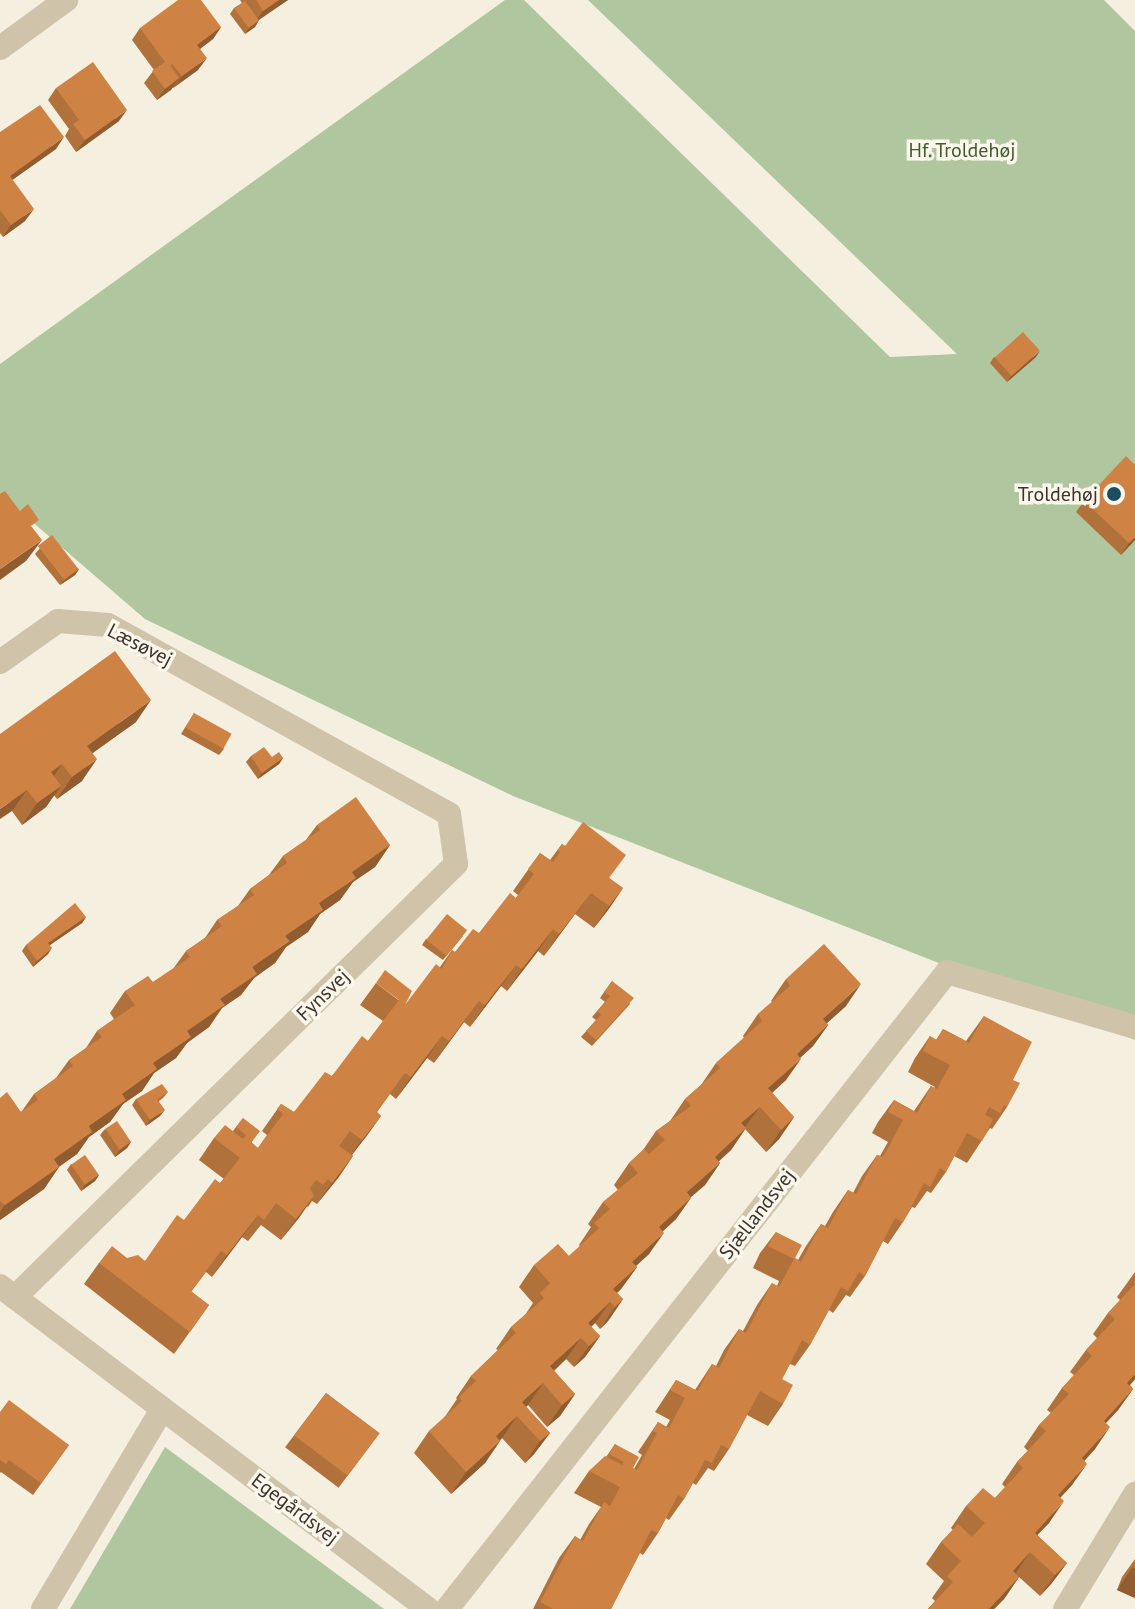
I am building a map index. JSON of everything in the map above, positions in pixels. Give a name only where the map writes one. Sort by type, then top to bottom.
[{"type":"street","points":[[0,48],[66,0]]},
{"type":"street","name":"Læsøvej","points":[[0,662],[58,621],[108,625],[278,721]]},
{"type":"street","name":"Fynsvej","points":[[7,1292],[456,864],[449,814],[278,721]]},
{"type":"street","name":"Sjællandsvej","points":[[447,1609],[947,972],[1135,1027]]},
{"type":"street","name":"Egegårdsvej","points":[[7,1292],[428,1609]]},
{"type":"street","points":[[43,1609],[162,1409]]},
{"type":"street","points":[[1065,1609],[1135,1494]]},
{"type":"green space","name":"Hf. Troldehøj","points":[[505,0],[524,0],[890,357],[957,354],[588,0],[1104,0],[1135,31],[1135,1040],[513,796],[145,619],[0,494],[0,364]]},
{"type":"green space","points":[[165,1447],[384,1609],[70,1609]]},
{"type":"building","points":[[178,0],[201,0],[221,27],[197,45],[207,58],[182,76],[170,65],[179,78],[165,89],[152,71],[165,62],[140,28]]},
{"type":"building","points":[[256,0],[279,0],[263,11]]},
{"type":"building","points":[[245,1],[259,20],[249,28],[234,9]]},
{"type":"building","points":[[93,62],[127,110],[85,140],[73,124],[79,120],[56,88]]},
{"type":"building","points":[[40,105],[64,137],[10,176],[34,209],[11,225],[0,210],[0,132]]},
{"type":"building","points":[[1023,332],[1040,351],[1011,376],[995,357]]},
{"type":"building","name":"Troldehøj","points":[[1126,456],[1135,463],[1135,537],[1129,543],[1084,501]]},
{"type":"building","points":[[5,491],[20,511],[28,504],[39,520],[31,526],[42,540],[0,569],[0,494]]},
{"type":"building","points":[[52,535],[78,569],[64,580],[38,546]]},
{"type":"building","points":[[115,651],[151,700],[87,746],[97,759],[72,777],[62,764],[51,772],[61,786],[37,803],[27,790],[0,809],[0,734]]},
{"type":"building","points":[[194,713],[232,734],[223,749],[186,728]]},
{"type":"building","points":[[264,747],[272,757],[279,752],[283,758],[262,773],[251,756]]},
{"type":"building","points":[[356,797],[390,845],[352,872],[356,878],[319,903],[323,910],[285,936],[290,941],[252,967],[257,974],[220,999],[225,1005],[187,1031],[191,1037],[153,1063],[157,1069],[122,1094],[126,1100],[89,1126],[92,1132],[54,1159],[59,1167],[5,1205],[0,1201],[0,1098],[7,1092],[21,1112],[38,1100],[34,1094],[73,1066],[69,1060],[102,1037],[97,1031],[135,1005],[125,991],[148,976],[153,982],[190,957],[186,951],[222,926],[217,920],[254,895],[250,889],[287,863],[283,856],[320,830],[317,825]]},
{"type":"building","points":[[583,822],[626,855],[609,878],[623,888],[609,906],[591,893],[559,934],[553,929],[522,969],[516,965],[485,1005],[479,1001],[449,1041],[442,1036],[411,1077],[405,1073],[376,1112],[381,1116],[362,1140],[350,1131],[339,1146],[353,1156],[332,1183],[328,1179],[323,1185],[316,1180],[310,1188],[314,1196],[296,1219],[276,1203],[264,1220],[258,1215],[227,1255],[221,1251],[191,1291],[209,1305],[190,1332],[99,1263],[112,1246],[127,1258],[138,1255],[145,1261],[177,1215],[184,1220],[215,1179],[220,1183],[240,1158],[214,1138],[225,1125],[243,1139],[246,1135],[236,1127],[243,1118],[260,1131],[251,1143],[258,1148],[283,1114],[277,1109],[281,1104],[294,1112],[325,1072],[332,1076],[362,1036],[368,1041],[399,1000],[376,983],[385,970],[412,991],[405,1005],[436,964],[442,969],[452,950],[455,952],[473,929],[479,933],[510,893],[516,898],[534,874],[528,869],[540,853],[553,862],[562,844],[565,846]]},
{"type":"building","points":[[75,903],[86,917],[48,943],[52,948],[37,961],[26,945]]},
{"type":"building","points":[[447,914],[467,930],[446,956],[426,940]]},
{"type":"building","points":[[824,944],[861,984],[823,1019],[828,1025],[797,1054],[801,1059],[768,1088],[794,1117],[781,1130],[760,1107],[741,1123],[746,1128],[715,1157],[720,1163],[687,1192],[691,1198],[659,1227],[664,1233],[632,1262],[637,1267],[613,1289],[623,1299],[615,1307],[610,1302],[588,1323],[600,1336],[589,1346],[581,1338],[550,1366],[575,1394],[562,1405],[543,1383],[522,1402],[550,1433],[540,1441],[517,1416],[496,1436],[500,1441],[466,1472],[429,1431],[462,1401],[459,1397],[476,1381],[471,1376],[516,1333],[511,1327],[544,1298],[540,1293],[550,1283],[534,1265],[558,1244],[569,1256],[599,1228],[594,1223],[610,1209],[603,1202],[638,1173],[629,1163],[644,1149],[649,1154],[665,1140],[656,1131],[691,1106],[685,1099],[720,1068],[716,1063],[762,1021],[758,1014],[790,986],[786,979]]},
{"type":"building","points":[[612,981],[634,998],[596,1040],[586,1031],[601,1015],[597,1011],[610,996],[604,992]]},
{"type":"building","points":[[984,1016],[1032,1042],[1013,1080],[1020,1083],[1007,1107],[1004,1105],[1000,1113],[989,1107],[985,1115],[993,1119],[982,1141],[967,1133],[946,1172],[940,1168],[930,1187],[924,1183],[903,1222],[895,1218],[865,1276],[859,1272],[848,1291],[841,1287],[810,1345],[802,1340],[782,1379],[793,1385],[783,1404],[760,1391],[729,1449],[721,1445],[712,1463],[705,1460],[684,1499],[678,1495],[658,1533],[651,1530],[611,1609],[553,1609],[540,1602],[575,1536],[583,1541],[604,1502],[610,1506],[620,1487],[589,1471],[605,1456],[622,1465],[624,1462],[609,1454],[615,1444],[639,1457],[633,1468],[637,1470],[657,1433],[653,1431],[658,1422],[669,1428],[685,1398],[670,1390],[676,1380],[698,1391],[712,1364],[719,1368],[739,1329],[746,1333],[772,1283],[779,1287],[794,1259],[768,1246],[776,1232],[802,1245],[795,1258],[801,1262],[821,1224],[828,1228],[848,1190],[856,1194],[877,1155],[883,1157],[903,1120],[888,1112],[894,1100],[917,1113],[931,1086],[937,1089],[950,1065],[923,1051],[930,1036],[937,1040],[943,1029],[969,1043]]},
{"type":"building","points":[[162,1084],[168,1092],[157,1099],[165,1110],[150,1120],[136,1099]]},
{"type":"building","points":[[117,1121],[131,1142],[119,1150],[105,1129]]},
{"type":"building","points":[[85,1155],[99,1175],[85,1184],[71,1165]]},
{"type":"building","points":[[1135,1284],[1135,1374],[1127,1383],[1133,1389],[1104,1421],[1110,1427],[1082,1458],[1087,1464],[1058,1495],[1064,1501],[1035,1533],[1067,1563],[1055,1575],[1030,1552],[1013,1571],[1019,1577],[989,1609],[928,1609],[953,1582],[947,1576],[961,1561],[941,1542],[958,1524],[972,1537],[985,1523],[966,1506],[983,1488],[995,1498],[1023,1468],[1017,1462],[1046,1431],[1039,1425],[1069,1394],[1062,1388],[1092,1356],[1086,1350],[1115,1319],[1108,1313]]},
{"type":"building","points":[[326,1393],[380,1433],[348,1476],[294,1435]]},
{"type":"building","points":[[9,1400],[69,1445],[41,1483],[9,1460],[6,1464],[0,1460],[0,1412]]},
{"type":"place","name":"Troldehøj","points":[[1114,494]]}]
